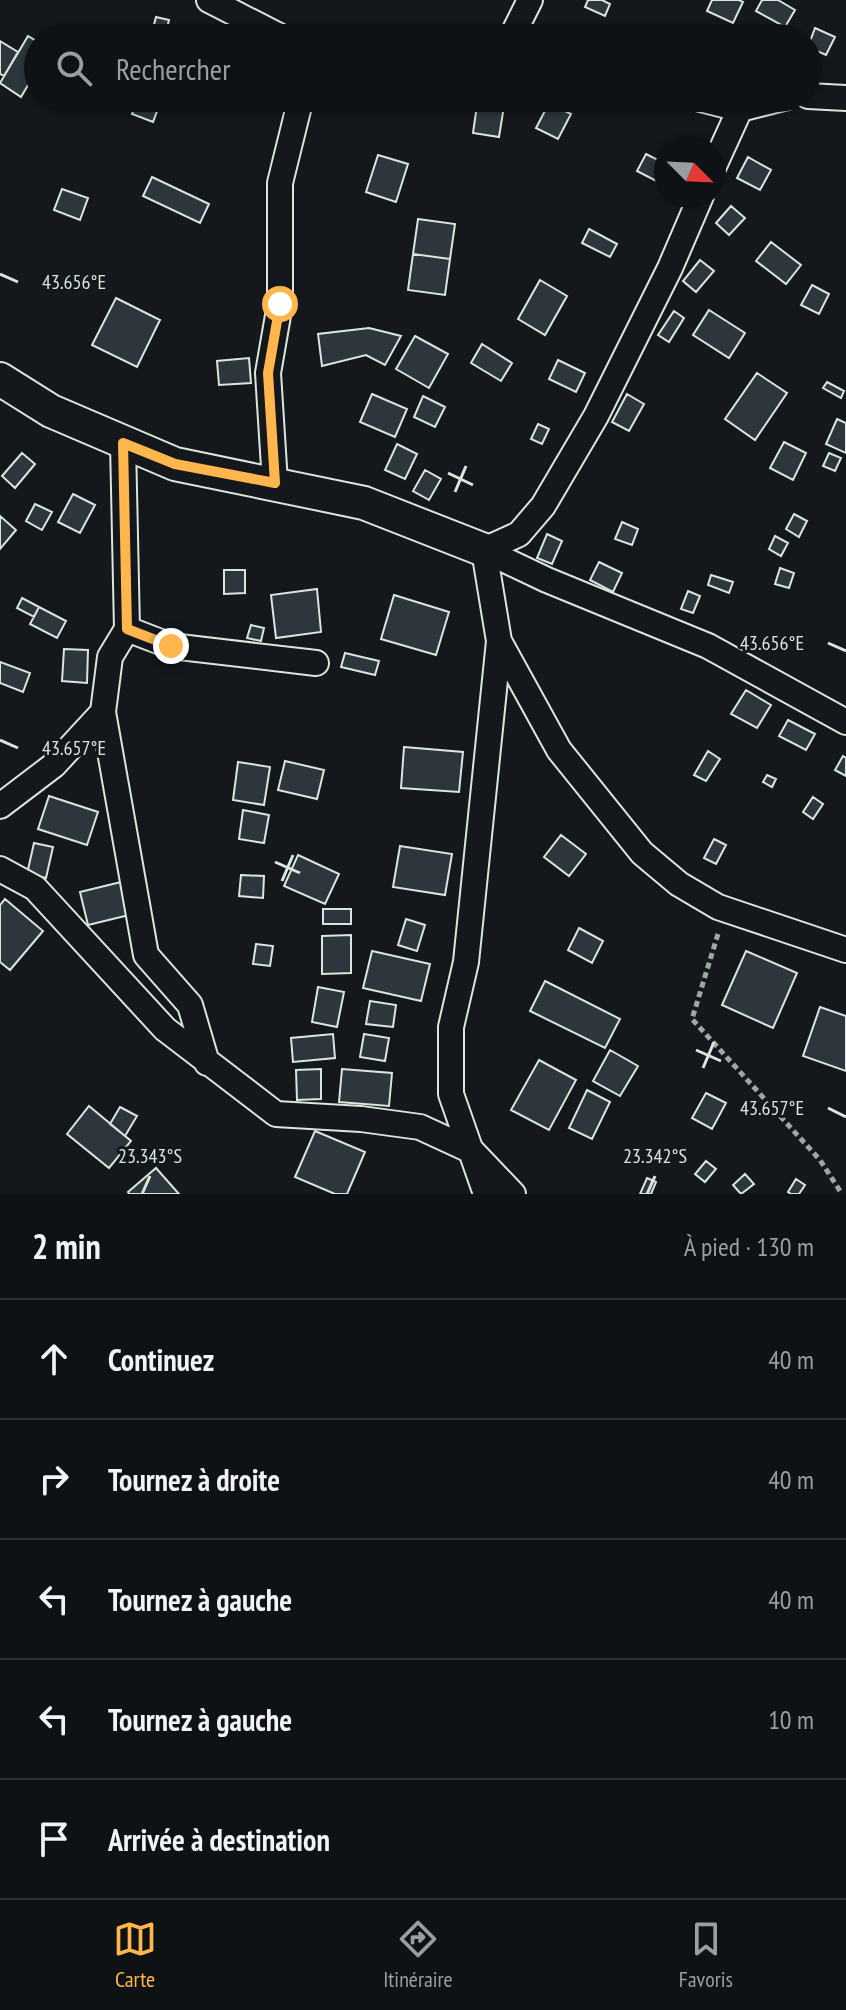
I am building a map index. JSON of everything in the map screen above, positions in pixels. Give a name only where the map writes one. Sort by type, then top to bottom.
[{"type":"street","points":[[209,0],[252,11]]},
{"type":"street","points":[[518,24],[530,0]]},
{"type":"street","points":[[822,97],[846,98]]},
{"type":"street","points":[[275,483],[268,373],[280,304],[280,183],[298,112]]},
{"type":"street","points":[[726,140],[739,112]]},
{"type":"street","points":[[484,550],[519,534],[543,506],[596,416],[670,268],[696,208]]},
{"type":"street","points":[[0,379],[51,411],[175,464],[364,503],[484,550],[547,580],[708,646],[846,722]]},
{"type":"street","points":[[123,443],[127,629],[110,657],[103,712],[146,955],[190,1005],[207,1063]]},
{"type":"street","points":[[484,550],[499,641],[466,962],[451,1027],[451,1094],[486,1194]]},
{"type":"street","points":[[127,629],[171,646],[316,663]]},
{"type":"street","points":[[499,641],[559,750],[642,853],[679,884],[726,910],[846,950]]},
{"type":"street","points":[[0,806],[54,765],[103,712]]},
{"type":"street","points":[[0,869],[35,888],[165,1029],[276,1114],[361,1119],[420,1127],[472,1151],[513,1194]]},
{"type":"path","points":[[726,910],[692,1019],[820,1160],[842,1194]]},
{"type":"building","points":[[588,0],[602,0],[610,4],[605,16],[585,7]]},
{"type":"building","points":[[712,0],[743,2],[733,23],[707,11]]},
{"type":"building","points":[[762,0],[778,0],[795,10],[787,24],[780,24],[756,11]]},
{"type":"building","points":[[156,17],[169,20],[168,24],[154,24]]},
{"type":"building","points":[[822,31],[835,37],[826,55],[822,53]]},
{"type":"building","points":[[0,41],[18,52],[4,76],[0,74]]},
{"type":"building","points":[[24,43],[24,92],[21,97],[0,83]]},
{"type":"building","points":[[133,112],[157,112],[153,122]]},
{"type":"building","points":[[476,112],[503,112],[499,137],[473,133]]},
{"type":"building","points":[[544,112],[571,114],[558,139],[536,128]]},
{"type":"building","points":[[646,154],[654,158],[654,180],[637,171]]},
{"type":"building","points":[[378,155],[408,164],[396,202],[366,192]]},
{"type":"building","points":[[748,157],[771,170],[760,190],[737,178]]},
{"type":"building","points":[[152,177],[209,204],[200,223],[143,196]]},
{"type":"building","points":[[62,189],[88,198],[80,220],[54,210]]},
{"type":"building","points":[[731,206],[745,218],[729,235],[716,223]]},
{"type":"building","points":[[418,219],[455,224],[450,259],[413,254]]},
{"type":"building","points":[[589,229],[617,244],[610,257],[582,243]]},
{"type":"building","points":[[771,242],[801,265],[786,284],[756,261]]},
{"type":"building","points":[[413,254],[450,259],[445,295],[408,290]]},
{"type":"building","points":[[700,260],[714,271],[696,292],[683,281]]},
{"type":"building","points":[[540,280],[567,296],[545,335],[518,319]]},
{"type":"building","points":[[812,285],[829,294],[819,314],[801,305]]},
{"type":"building","points":[[116,298],[160,320],[137,367],[92,345]]},
{"type":"building","points":[[709,310],[745,333],[729,358],[693,335]]},
{"type":"building","points":[[674,311],[684,318],[669,342],[658,335]]},
{"type":"building","points":[[369,328],[401,336],[385,365],[366,355],[322,366],[318,334]]},
{"type":"building","points":[[415,336],[448,354],[429,388],[396,369]]},
{"type":"building","points":[[482,344],[512,363],[501,381],[471,363]]},
{"type":"building","points":[[249,358],[251,383],[219,385],[217,361]]},
{"type":"building","points":[[558,360],[585,373],[576,392],[549,379]]},
{"type":"building","points":[[757,373],[787,393],[755,440],[725,419]]},
{"type":"building","points":[[827,382],[844,391],[841,398],[823,388]]},
{"type":"building","points":[[372,394],[407,409],[395,437],[360,422]]},
{"type":"building","points":[[627,394],[644,404],[629,431],[612,422]]},
{"type":"building","points":[[423,396],[445,407],[435,427],[414,417]]},
{"type":"building","points":[[837,419],[846,423],[846,453],[826,444]]},
{"type":"building","points":[[538,424],[549,429],[542,444],[531,439]]},
{"type":"building","points":[[784,442],[806,453],[793,480],[770,468]]},
{"type":"building","points":[[397,444],[417,454],[405,479],[385,470]]},
{"type":"building","points":[[22,453],[35,464],[15,488],[2,476]]},
{"type":"building","points":[[829,453],[841,458],[835,471],[823,466]]},
{"type":"building","points":[[425,470],[441,479],[429,500],[413,491]]},
{"type":"building","points":[[73,494],[95,505],[80,533],[58,522]]},
{"type":"building","points":[[35,504],[52,512],[42,530],[26,521]]},
{"type":"building","points":[[794,514],[807,521],[799,537],[786,529]]},
{"type":"building","points":[[0,516],[16,530],[0,549]]},
{"type":"building","points":[[622,522],[638,529],[632,545],[615,539]]},
{"type":"building","points":[[547,534],[562,541],[552,564],[537,558]]},
{"type":"building","points":[[775,536],[788,543],[781,556],[769,549]]},
{"type":"building","points":[[599,562],[622,573],[613,592],[590,580]]},
{"type":"building","points":[[780,568],[794,573],[789,588],[775,584]]},
{"type":"building","points":[[224,570],[245,570],[245,593],[224,594]]},
{"type":"building","points":[[711,575],[733,582],[729,593],[708,585]]},
{"type":"building","points":[[317,589],[321,632],[276,638],[271,595]]},
{"type":"building","points":[[688,591],[700,596],[693,613],[681,609]]},
{"type":"building","points":[[394,595],[449,612],[436,655],[381,639]]},
{"type":"building","points":[[22,598],[39,607],[34,617],[17,608]]},
{"type":"building","points":[[39,607],[66,621],[57,638],[30,624]]},
{"type":"building","points":[[251,625],[264,628],[261,641],[247,638]]},
{"type":"building","points":[[64,649],[88,650],[87,683],[62,681]]},
{"type":"building","points":[[345,653],[379,661],[375,675],[341,667]]},
{"type":"building","points":[[0,662],[30,673],[23,692],[0,683]]},
{"type":"building","points":[[746,690],[771,705],[757,728],[731,714]]},
{"type":"building","points":[[788,720],[815,734],[806,750],[779,736]]},
{"type":"building","points":[[404,747],[463,752],[459,792],[401,788]]},
{"type":"building","points":[[708,751],[720,759],[706,781],[694,775]]},
{"type":"building","points":[[843,756],[846,758],[846,776],[835,770]]},
{"type":"building","points":[[285,761],[324,770],[317,799],[278,790]]},
{"type":"building","points":[[238,762],[270,767],[264,805],[233,800]]},
{"type":"building","points":[[767,775],[776,779],[772,787],[763,782]]},
{"type":"building","points":[[49,796],[98,812],[87,845],[38,829]]},
{"type":"building","points":[[813,797],[823,804],[813,819],[803,812]]},
{"type":"building","points":[[243,810],[269,815],[264,843],[239,839]]},
{"type":"building","points":[[561,835],[586,854],[569,876],[544,857]]},
{"type":"building","points":[[714,839],[726,845],[716,864],[704,858]]},
{"type":"building","points":[[34,843],[53,847],[46,878],[27,874]]},
{"type":"building","points":[[400,846],[452,854],[445,895],[393,887]]},
{"type":"building","points":[[298,855],[339,874],[325,904],[284,886]]},
{"type":"building","points":[[241,875],[264,876],[263,898],[239,896]]},
{"type":"building","points":[[121,882],[129,915],[88,925],[80,892]]},
{"type":"building","points":[[5,899],[43,931],[10,970],[0,962],[0,905]]},
{"type":"building","points":[[323,909],[351,909],[351,924],[323,924]]},
{"type":"building","points":[[406,919],[425,925],[417,951],[398,945]]},
{"type":"building","points":[[579,928],[603,941],[592,963],[568,950]]},
{"type":"building","points":[[351,935],[351,973],[322,974],[322,936]]},
{"type":"building","points":[[256,944],[273,946],[270,966],[253,964]]},
{"type":"building","points":[[372,951],[430,964],[421,1001],[363,988]]},
{"type":"building","points":[[746,951],[797,973],[773,1028],[722,1005]]},
{"type":"building","points":[[545,981],[620,1019],[605,1048],[530,1011]]},
{"type":"building","points":[[318,987],[344,992],[337,1027],[312,1022]]},
{"type":"building","points":[[370,1001],[396,1005],[393,1027],[366,1024]]},
{"type":"building","points":[[820,1007],[846,1016],[846,1071],[803,1056]]},
{"type":"building","points":[[333,1034],[335,1058],[293,1062],[291,1038]]},
{"type":"building","points":[[364,1034],[389,1038],[385,1061],[360,1057]]},
{"type":"building","points":[[610,1050],[638,1066],[620,1096],[593,1081]]},
{"type":"building","points":[[539,1060],[576,1080],[549,1130],[511,1110]]},
{"type":"building","points":[[321,1069],[321,1099],[297,1100],[296,1070]]},
{"type":"building","points":[[342,1069],[392,1073],[389,1106],[339,1102]]},
{"type":"building","points":[[587,1090],[610,1102],[592,1139],[569,1128]]},
{"type":"building","points":[[706,1093],[726,1103],[712,1129],[692,1118]]},
{"type":"building","points":[[89,1106],[131,1141],[109,1168],[67,1134]]},
{"type":"building","points":[[120,1107],[137,1116],[125,1136],[110,1124]]},
{"type":"building","points":[[315,1131],[365,1152],[347,1194],[335,1194],[295,1177]]},
{"type":"building","points":[[706,1161],[716,1169],[705,1182],[695,1174]]},
{"type":"building","points":[[156,1168],[179,1194],[129,1194],[128,1192]]},
{"type":"building","points":[[745,1174],[754,1184],[741,1194],[733,1185]]},
{"type":"building","points":[[647,1178],[656,1182],[651,1194],[640,1194]]},
{"type":"building","points":[[796,1179],[805,1185],[799,1194],[791,1194],[788,1192]]},
{"type":"route","points":[[171,646],[127,629],[123,443],[175,464],[275,483],[268,373],[280,304]]}]
